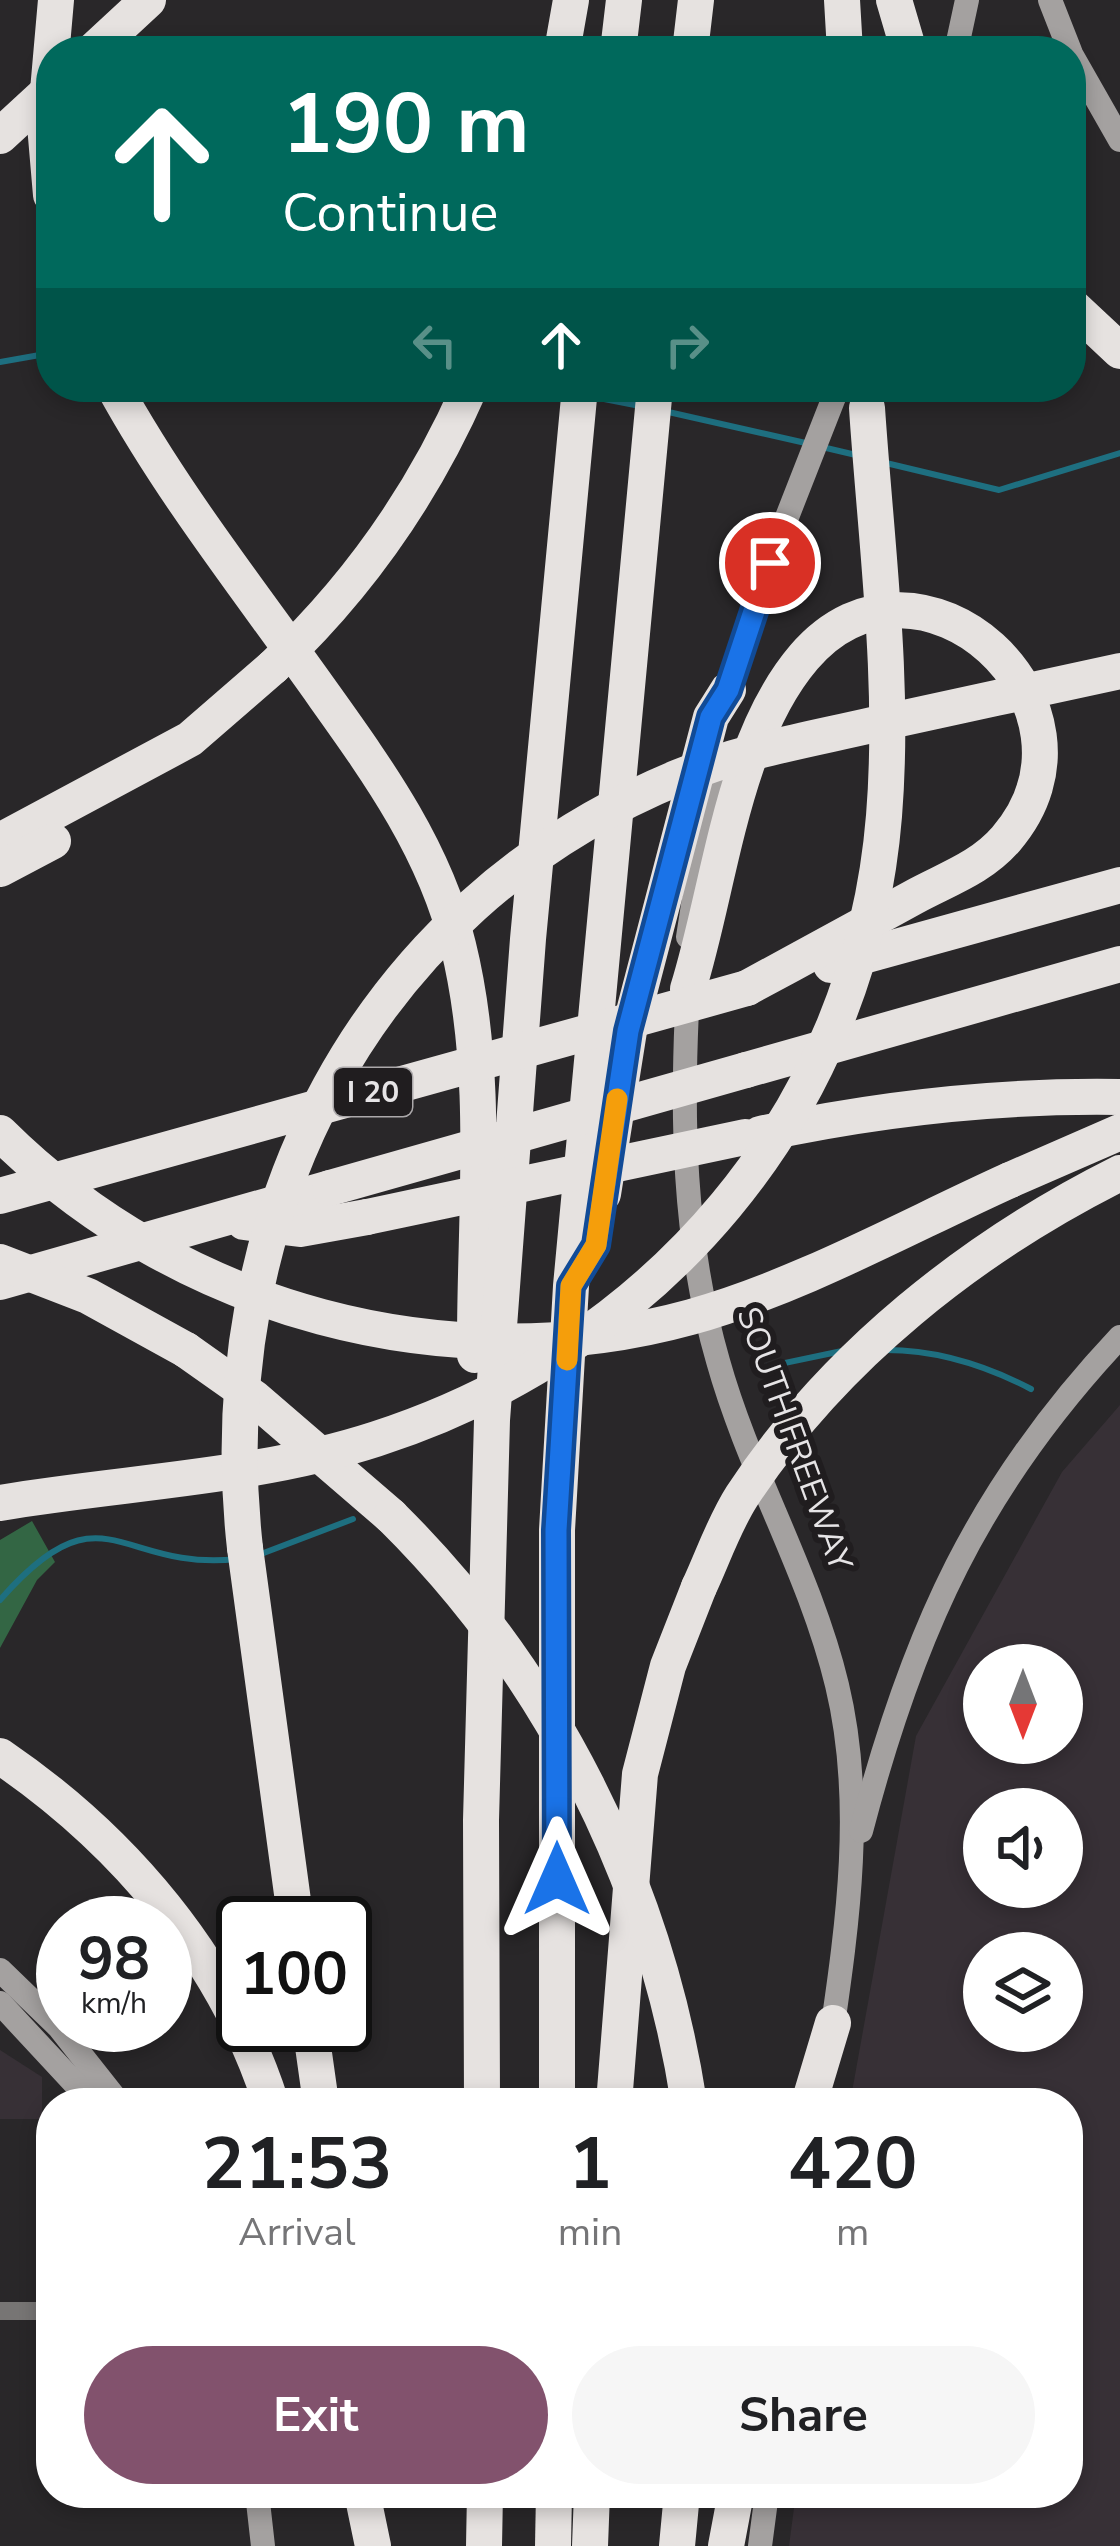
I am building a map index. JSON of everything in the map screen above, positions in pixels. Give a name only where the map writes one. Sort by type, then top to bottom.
[{"type":"highway","points":[[53,36],[56,0]]},
{"type":"highway","points":[[109,36],[148,0]]},
{"type":"highway","points":[[565,36],[571,0]]},
{"type":"highway","points":[[620,36],[624,0]]},
{"type":"highway","points":[[692,36],[696,0]]},
{"type":"highway","points":[[842,0],[844,36]]},
{"type":"highway","points":[[894,0],[905,36]]},
{"type":"highway","points":[[0,136],[36,103]]},
{"type":"highway","points":[[1086,319],[1120,351]]},
{"type":"highway","points":[[123,402],[188,504],[379,772],[411,825],[448,909],[474,1041],[476,1365],[492,1420]]},
{"type":"highway","points":[[0,869],[117,803],[253,687],[340,596],[421,484],[462,402]]},
{"type":"highway","points":[[482,2088],[481,1820],[492,1420],[578,402]]},
{"type":"highway","points":[[557,2088],[556,1530],[571,1286],[653,402]]},
{"type":"highway","points":[[0,1503],[318,1454],[442,1416],[544,1366],[600,1328],[671,1267],[732,1198],[796,1106],[832,1031],[860,951],[879,860],[886,730],[867,402]]},
{"type":"highway","points":[[688,989],[743,784],[795,668],[822,640],[873,615],[933,614],[970,628],[1014,668],[1036,718],[1041,761],[1019,822],[971,869],[747,988]]},
{"type":"highway","points":[[292,1896],[242,1516],[241,1373],[254,1279],[280,1194],[301,1142],[361,1036],[464,914],[566,837],[659,786],[774,747],[1120,671]]},
{"type":"highway","points":[[571,1286],[596,1245],[628,1031],[711,717],[728,690]]},
{"type":"highway","points":[[0,841],[190,739]]},
{"type":"highway","name":"I 20","points":[[0,1196],[1120,885]]},
{"type":"highway","name":"I 20","points":[[0,1282],[1120,964]]},
{"type":"highway","points":[[223,1219],[300,1229],[875,1109],[956,1100],[1120,1097]]},
{"type":"highway","points":[[0,1133],[94,1209],[233,1288],[356,1327],[419,1338],[506,1342],[635,1330],[722,1307],[1120,1132]]},
{"type":"highway","points":[[615,2088],[640,1774],[668,1666],[739,1501],[787,1432],[843,1369],[983,1254],[1120,1173]]},
{"type":"highway","points":[[0,1262],[120,1311],[236,1384],[391,1516],[468,1601],[542,1706],[615,1847],[660,1970],[685,2088]]},
{"type":"highway","points":[[0,1756],[74,1812],[166,1909],[231,2008],[265,2088]]},
{"type":"highway","points":[[814,2088],[833,2023]]},
{"type":"highway","points":[[314,2052],[319,2088]]},
{"type":"highway","points":[[370,2508],[376,2546]]},
{"type":"highway","points":[[484,2508],[484,2546]]},
{"type":"highway","points":[[554,2508],[554,2546]]},
{"type":"highway","points":[[590,2546],[591,2508]]},
{"type":"highway","points":[[677,2546],[681,2508]]},
{"type":"highway","points":[[726,2546],[733,2508]]},
{"type":"main road","points":[[959,36],[967,0]]},
{"type":"main road","points":[[1050,0],[1064,36]]},
{"type":"main road","points":[[1086,80],[1120,140]]},
{"type":"main road","name":"SOUTH FREEWAY","points":[[824,2088],[853,1862],[848,1757],[838,1686],[718,1363],[695,1261],[683,1129],[690,912],[728,690],[770,563],[832,402]]},
{"type":"main road","points":[[853,1862],[910,1666],[957,1560],[988,1502],[1066,1394],[1120,1337]]},
{"type":"main road","points":[[0,1970],[59,2027],[106,2088]]},
{"type":"main road","points":[[0,2002],[79,2088]]},
{"type":"main road","points":[[259,2508],[263,2546]]},
{"type":"main road","points":[[760,2546],[765,2508]]},
{"type":"street","points":[[0,2311],[36,2311]]},
{"type":"shaded area","points":[[1120,1405],[1120,2546],[789,2546],[794,2508],[1083,2508],[1083,2088],[853,2088],[916,1736],[963,1651],[963,1764],[1083,1764],[1083,1644],[967,1644],[1062,1472]]},
{"type":"shaded area","points":[[0,2050],[42,2077],[42,2088],[36,2088],[36,2119],[0,2119]]},
{"type":"green space","points":[[32,1521],[55,1562],[37,1580],[0,1648],[0,1540]]},
{"type":"waterway","points":[[0,362],[36,356]]},
{"type":"waterway","points":[[620,402],[640,406]]},
{"type":"waterway","points":[[664,411],[810,444]]},
{"type":"waterway","points":[[822,447],[856,455]]},
{"type":"waterway","points":[[886,463],[999,490],[1120,453]]},
{"type":"waterway","points":[[886,1350],[961,1361],[1031,1389]]},
{"type":"waterway","points":[[756,1369],[842,1351]]},
{"type":"waterway","points":[[261,1554],[353,1519]]},
{"type":"waterway","points":[[0,1600],[35,1565],[64,1546],[89,1539],[197,1560],[237,1559]]},
{"type":"slow traffic","points":[[567,1360],[571,1286],[596,1245],[617,1099]]},
{"type":"route","points":[[557,1879],[556,1530],[571,1286],[596,1245],[628,1031],[711,717],[728,690],[770,563]]}]
